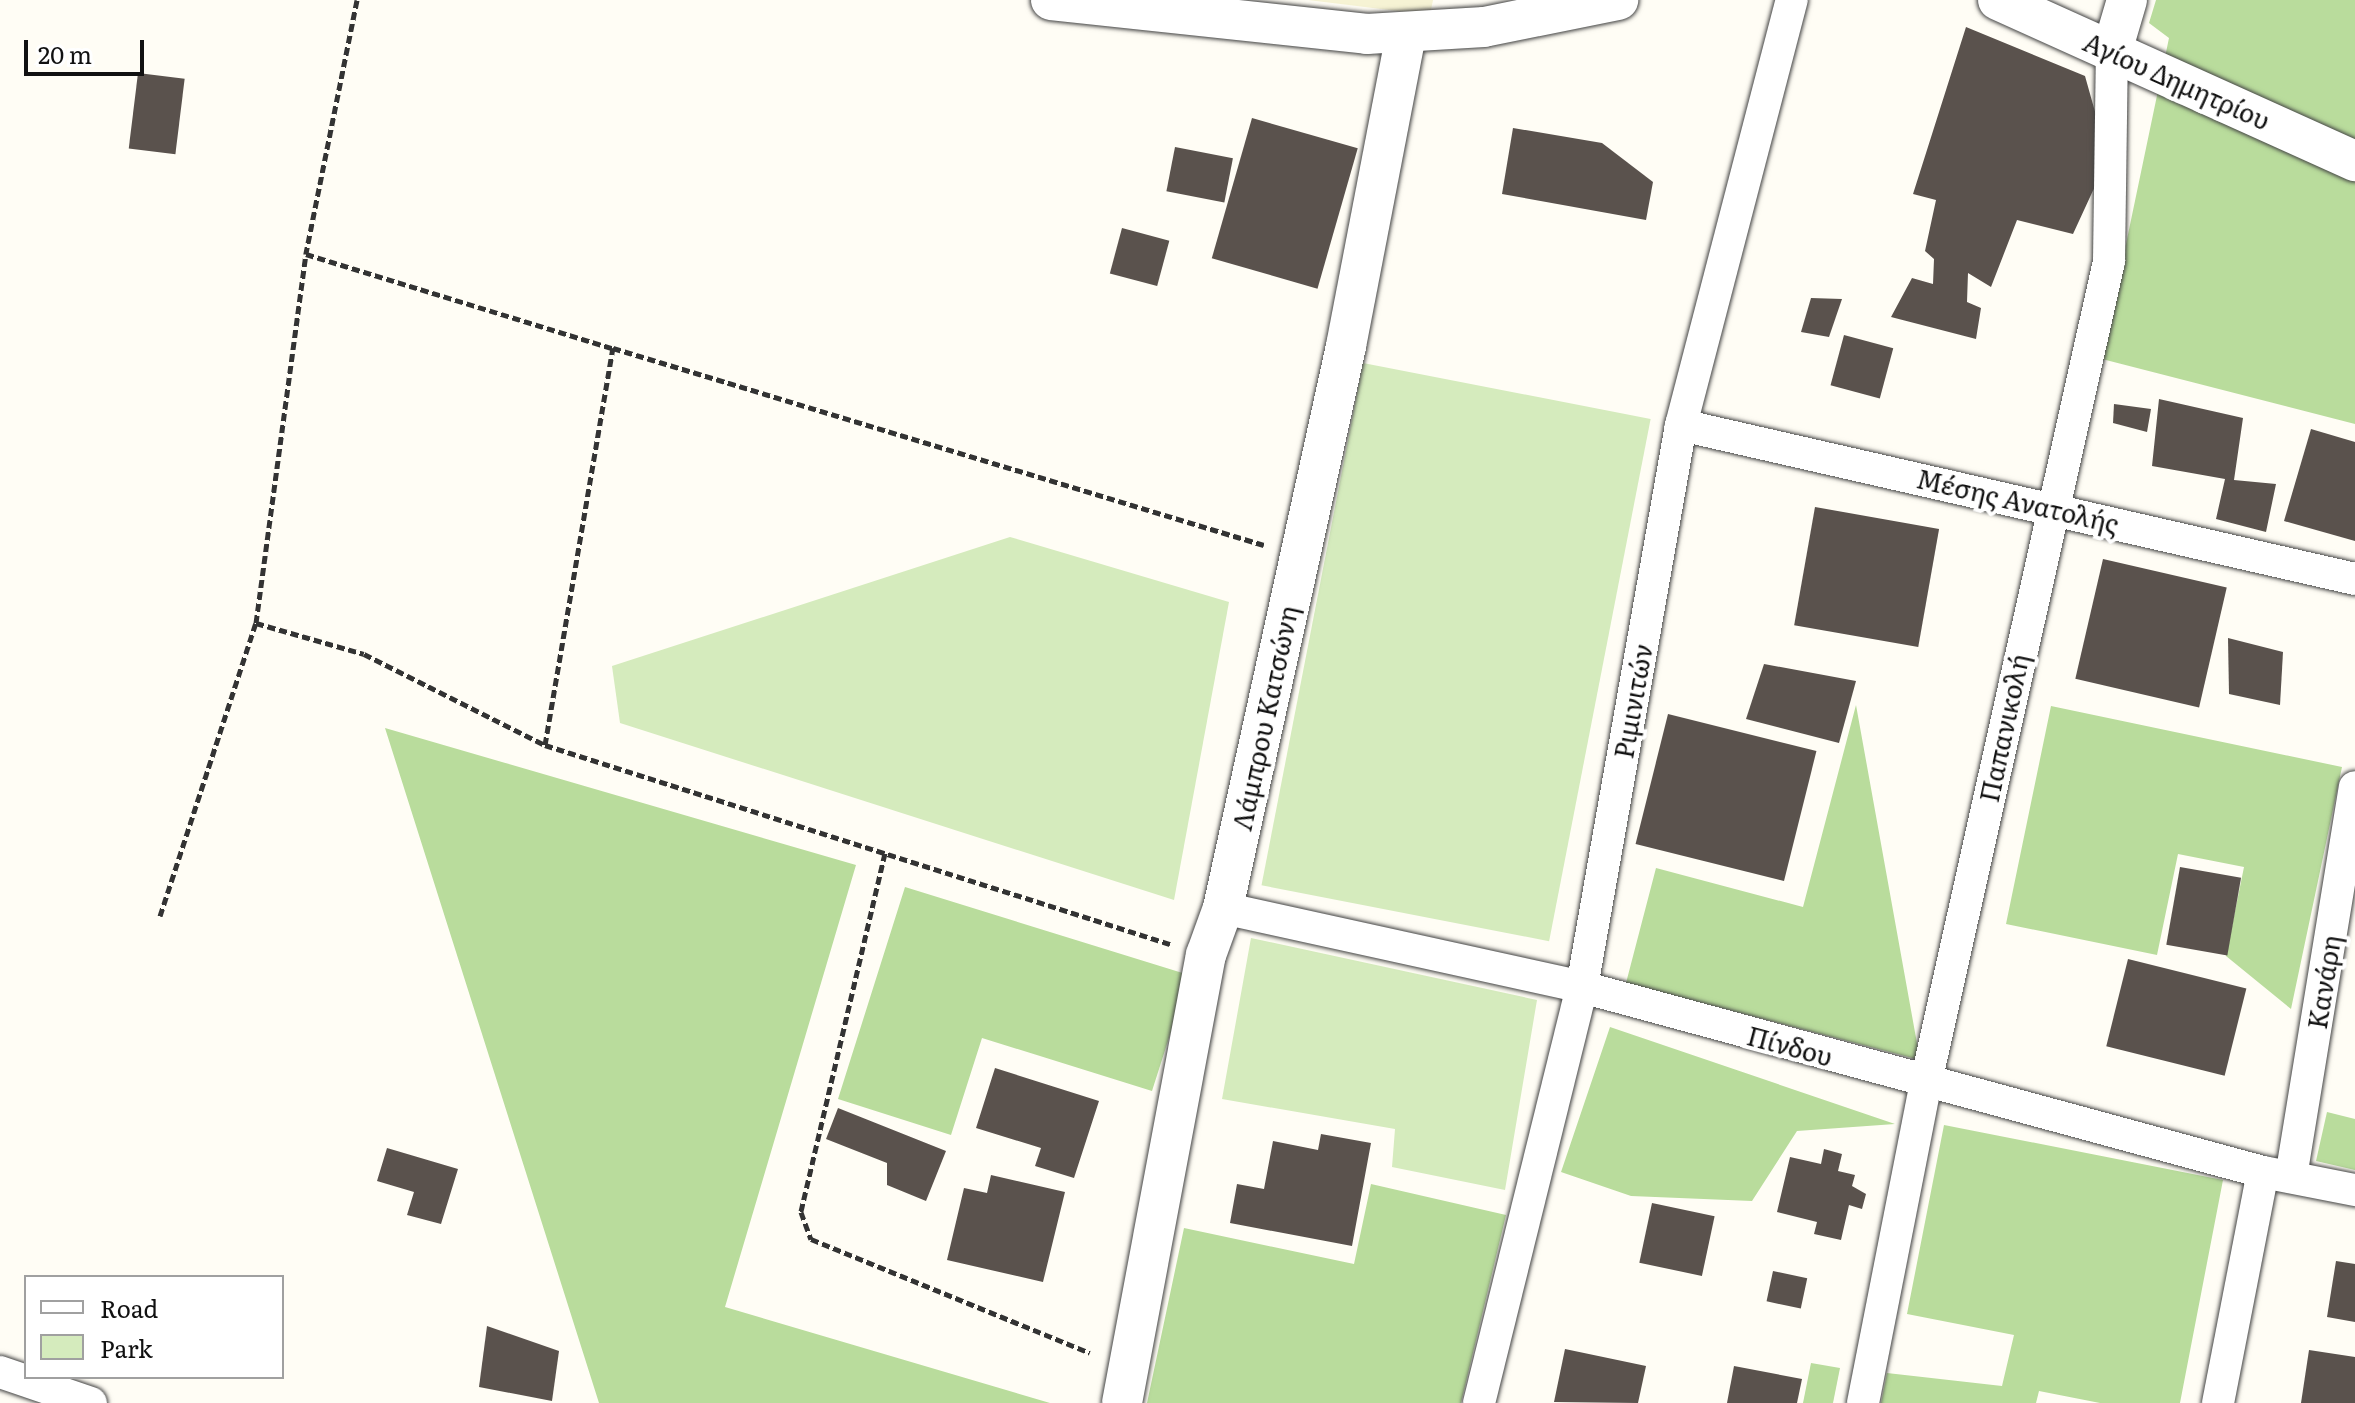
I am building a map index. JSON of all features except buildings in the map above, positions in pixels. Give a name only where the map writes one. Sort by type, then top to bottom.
[{"type":"street","points":[[1051,0],[1102,3],[1293,29],[1406,33],[1484,27],[1566,6],[1618,0]]},
{"type":"street","name":"Ριμινιτών","points":[[1479,1403],[1582,987],[1681,425],[1792,0]]},
{"type":"street","name":"Αγίου Δημητρίου","points":[[1998,0],[2355,161]]},
{"type":"street","points":[[2112,51],[2127,0]]},
{"type":"street","name":"Λάμπρου Κατσώνη","points":[[1125,1386],[1206,955],[1223,908],[1300,556],[1406,33]]},
{"type":"street","name":"Παπανικολή","points":[[1863,1403],[1926,1082],[2051,507],[2109,261],[2112,51]]},
{"type":"street","name":"Μέσης Ανατολής","points":[[1681,425],[2051,507],[2355,579]]},
{"type":"street","name":"Κανάρη","points":[[2218,1403],[2277,1174],[2355,787]]},
{"type":"street","name":"Πίνδου","points":[[1223,908],[1582,987],[1926,1082],[2277,1174],[2355,1190]]},
{"type":"street","points":[[0,1372],[91,1403]]},
{"type":"path","points":[[160,916],[256,623],[306,254],[357,0]]},
{"type":"path","points":[[306,254],[1300,556]]},
{"type":"path","points":[[545,745],[613,348]]},
{"type":"path","points":[[256,623],[364,654],[545,745],[1206,955]]},
{"type":"path","points":[[885,853],[801,1212],[811,1239],[1125,1386]]},
{"type":"shaded area","points":[[1308,0],[1433,0],[1430,15]]},
{"type":"green space","points":[[2156,0],[2355,0],[2355,424],[2102,359],[2169,38],[2149,23]]},
{"type":"green space","points":[[1363,363],[1651,419],[1549,941],[1261,885]]},
{"type":"green space","points":[[1010,537],[1229,602],[1174,900],[620,723],[612,666]]},
{"type":"green space","points":[[1856,705],[1920,1060],[1626,983],[1656,868],[1803,907]]},
{"type":"green space","points":[[2051,706],[2342,767],[2291,1009],[2226,956],[2244,867],[2178,854],[2157,955],[2006,924]]},
{"type":"green space","points":[[385,728],[856,865],[725,1307],[1050,1403],[599,1403]]},
{"type":"green space","points":[[905,887],[1189,975],[1152,1091],[982,1038],[951,1135],[838,1099]]},
{"type":"green space","points":[[1251,938],[1537,1000],[1505,1190],[1392,1167],[1395,1129],[1222,1099]]},
{"type":"green space","points":[[1610,1027],[1895,1124],[1797,1131],[1752,1201],[1631,1196],[1561,1172]]},
{"type":"green space","points":[[2327,1112],[2355,1119],[2355,1170],[2316,1161]]},
{"type":"green space","points":[[1944,1125],[2223,1180],[2180,1403],[2100,1403],[2039,1391],[2036,1403],[1881,1403],[1887,1373],[2002,1386],[2014,1335],[1907,1314]]},
{"type":"green space","points":[[1371,1184],[1506,1215],[1461,1403],[1147,1403],[1184,1228],[1354,1264]]},
{"type":"green space","points":[[1811,1363],[1840,1368],[1833,1403],[1803,1403]]}]
